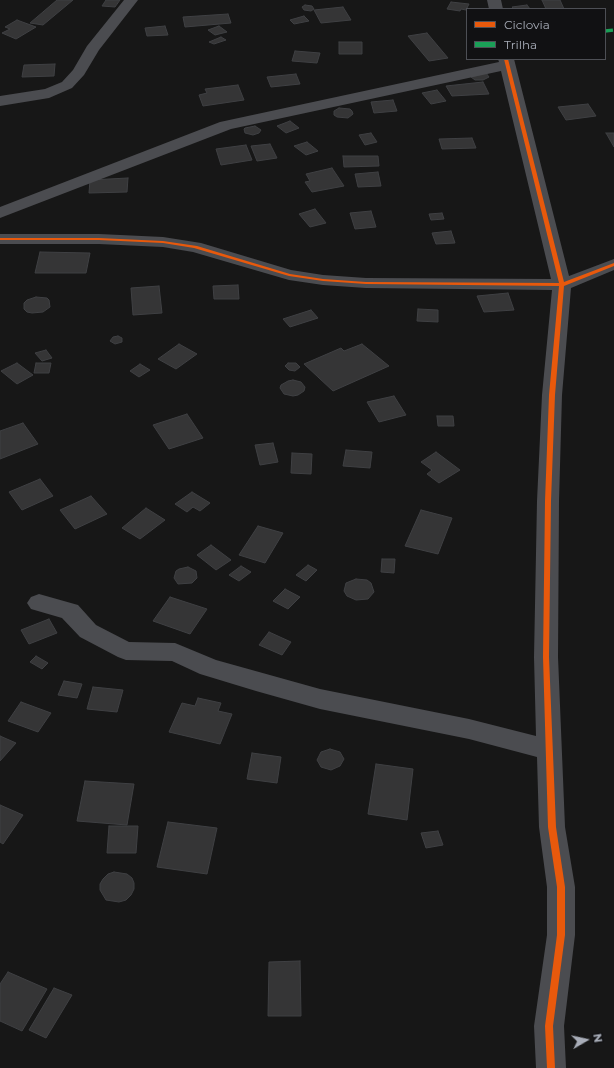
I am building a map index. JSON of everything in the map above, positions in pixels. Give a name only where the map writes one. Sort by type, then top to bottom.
[{"type":"street","points":[[0,101],[49,93],[67,85],[79,72],[92,49],[131,0]]},
{"type":"street","points":[[0,213],[226,124],[507,62],[562,285],[552,395],[548,501],[546,657],[549,750],[552,827],[561,894],[561,935],[549,1026],[551,1068]]},
{"type":"street","points":[[0,238],[99,239],[163,242],[195,248],[289,275],[323,280],[366,283],[562,285],[614,264]]},
{"type":"street","points":[[39,603],[70,611],[88,632],[126,651],[175,652],[208,667],[242,678],[320,699],[469,730],[549,750]]},
{"type":"building","points":[[57,0],[73,0],[43,25],[30,23]]},
{"type":"building","points":[[106,0],[120,0],[115,7],[102,6]]},
{"type":"building","points":[[542,0],[560,0],[564,8],[546,8]]},
{"type":"building","points":[[451,2],[469,4],[466,10],[461,9],[460,11],[447,9]]},
{"type":"building","points":[[305,5],[312,6],[314,9],[311,11],[304,10],[302,7]]},
{"type":"building","points":[[527,5],[529,8],[513,8],[512,7]]},
{"type":"building","points":[[343,7],[351,20],[321,23],[314,10]]},
{"type":"building","points":[[228,14],[231,23],[185,27],[183,17]]},
{"type":"building","points":[[304,16],[309,21],[294,24],[290,20]]},
{"type":"building","points":[[17,20],[36,27],[16,39],[2,33],[10,29],[5,27]]},
{"type":"building","points":[[165,26],[168,35],[147,36],[145,28]]},
{"type":"building","points":[[219,26],[227,32],[215,35],[208,30]]},
{"type":"building","points":[[427,33],[448,58],[429,61],[408,36]]},
{"type":"building","points":[[221,37],[226,40],[214,44],[209,42]]},
{"type":"building","points":[[339,42],[362,42],[362,54],[339,54]]},
{"type":"building","points":[[295,51],[320,53],[317,63],[292,61]]},
{"type":"building","points":[[55,64],[54,76],[22,77],[24,65]]},
{"type":"building","points":[[486,73],[489,77],[483,80],[475,80],[471,77]]},
{"type":"building","points":[[296,74],[300,84],[271,87],[267,77]]},
{"type":"building","points":[[483,82],[489,94],[452,96],[446,86]]},
{"type":"building","points":[[238,85],[244,100],[203,106],[199,95],[207,93],[205,89]]},
{"type":"building","points":[[437,90],[446,101],[431,104],[422,93]]},
{"type":"building","points":[[393,100],[397,111],[374,113],[371,102]]},
{"type":"building","points":[[588,104],[596,116],[566,120],[558,107]]},
{"type":"building","points":[[339,108],[350,109],[353,114],[348,118],[337,117],[334,115],[334,111]]},
{"type":"building","points":[[290,121],[299,128],[286,133],[277,126]]},
{"type":"building","points":[[255,126],[261,130],[259,133],[253,135],[245,133],[245,128]]},
{"type":"building","points":[[371,133],[377,142],[365,145],[359,135]]},
{"type":"building","points":[[606,133],[614,133],[614,147]]},
{"type":"building","points":[[472,138],[476,148],[442,149],[439,139]]},
{"type":"building","points":[[307,142],[318,151],[306,155],[294,146]]},
{"type":"building","points":[[270,144],[277,158],[257,161],[251,146]]},
{"type":"building","points":[[246,145],[252,160],[221,165],[216,149]]},
{"type":"building","points":[[343,156],[378,156],[379,166],[344,167]]},
{"type":"building","points":[[332,168],[344,186],[312,192],[305,182],[310,181],[306,174]]},
{"type":"building","points":[[378,172],[381,186],[358,187],[355,174]]},
{"type":"building","points":[[128,178],[127,192],[89,193],[90,180]]},
{"type":"building","points":[[315,209],[326,223],[310,227],[299,214]]},
{"type":"building","points":[[371,211],[376,227],[355,229],[350,213]]},
{"type":"building","points":[[442,213],[444,219],[431,220],[429,214]]},
{"type":"building","points":[[451,231],[455,243],[436,244],[432,233]]},
{"type":"building","points":[[40,252],[90,253],[86,273],[35,273]]},
{"type":"building","points":[[238,285],[239,299],[214,299],[213,286]]},
{"type":"building","points":[[159,286],[162,313],[133,315],[131,288]]},
{"type":"building","points":[[508,293],[514,310],[484,312],[477,296]]},
{"type":"building","points":[[36,297],[47,298],[49,300],[50,307],[43,312],[27,312],[24,309],[24,303],[27,300]]},
{"type":"building","points":[[418,309],[438,310],[438,322],[417,321]]},
{"type":"building","points":[[311,310],[318,318],[290,327],[283,319]]},
{"type":"building","points":[[118,336],[122,338],[122,342],[115,344],[110,341],[113,337]]},
{"type":"building","points":[[179,344],[197,354],[176,369],[158,359]]},
{"type":"building","points":[[362,344],[389,366],[333,391],[304,364],[341,348],[344,351]]},
{"type":"building","points":[[46,350],[52,358],[42,361],[35,353]]},
{"type":"building","points":[[17,363],[33,375],[17,384],[1,371]]},
{"type":"building","points":[[36,363],[51,363],[49,373],[34,373]]},
{"type":"building","points":[[288,363],[296,363],[300,367],[295,371],[289,370],[285,366]]},
{"type":"building","points":[[140,364],[150,370],[139,377],[130,371]]},
{"type":"building","points":[[293,380],[301,382],[305,387],[304,391],[293,396],[284,394],[280,388],[281,385]]},
{"type":"building","points":[[394,396],[406,415],[379,422],[367,402]]},
{"type":"building","points":[[187,414],[203,438],[169,449],[153,425]]},
{"type":"building","points":[[437,416],[453,416],[454,426],[438,426]]},
{"type":"building","points":[[23,423],[38,444],[0,459],[0,431]]},
{"type":"building","points":[[273,443],[278,462],[260,465],[255,445]]},
{"type":"building","points":[[346,450],[372,452],[370,468],[343,466]]},
{"type":"building","points":[[436,452],[460,470],[439,483],[427,474],[432,470],[421,462]]},
{"type":"building","points":[[292,453],[312,454],[311,474],[291,473]]},
{"type":"building","points":[[40,479],[53,496],[22,510],[9,492]]},
{"type":"building","points":[[192,492],[210,503],[200,511],[193,507],[187,512],[175,504]]},
{"type":"building","points":[[91,496],[107,514],[75,529],[60,510]]},
{"type":"building","points":[[146,508],[165,520],[140,539],[122,528]]},
{"type":"building","points":[[421,510],[452,518],[438,554],[405,546]]},
{"type":"building","points":[[258,526],[283,533],[265,563],[239,555]]},
{"type":"building","points":[[211,545],[231,560],[216,570],[197,555]]},
{"type":"building","points":[[382,559],[395,559],[394,573],[381,572]]},
{"type":"building","points":[[308,565],[317,570],[306,581],[296,575]]},
{"type":"building","points":[[241,566],[251,572],[239,581],[229,575]]},
{"type":"building","points":[[188,567],[196,571],[197,578],[192,583],[178,584],[174,578],[176,571]]},
{"type":"building","points":[[356,579],[367,580],[371,583],[374,592],[368,599],[356,600],[347,596],[344,591],[346,583]]},
{"type":"building","points":[[285,589],[300,597],[288,609],[273,601]]},
{"type":"building","points":[[170,597],[207,609],[190,634],[153,621]]},
{"type":"building","points":[[49,619],[57,633],[29,644],[21,630]]},
{"type":"building","points":[[269,632],[291,642],[282,655],[259,645]]},
{"type":"building","points":[[36,656],[48,663],[42,669],[30,662]]},
{"type":"building","points":[[64,681],[82,684],[77,698],[58,695]]},
{"type":"building","points":[[93,687],[123,690],[117,712],[87,709]]},
{"type":"building","points":[[198,698],[221,703],[218,711],[232,714],[220,744],[169,732],[182,703],[195,706]]},
{"type":"building","points":[[21,702],[51,713],[38,732],[8,721]]},
{"type":"building","points":[[0,736],[16,743],[0,761]]},
{"type":"building","points":[[330,749],[340,752],[344,759],[340,766],[331,770],[321,767],[317,760],[321,752]]},
{"type":"building","points":[[252,753],[281,757],[277,783],[247,779]]},
{"type":"building","points":[[376,764],[413,769],[407,820],[368,814]]},
{"type":"building","points":[[85,781],[134,784],[127,825],[77,821]]},
{"type":"building","points":[[0,805],[23,815],[3,844],[0,842]]},
{"type":"building","points":[[168,822],[217,828],[207,874],[157,867]]},
{"type":"building","points":[[109,826],[138,826],[136,853],[107,853]]},
{"type":"building","points":[[438,831],[443,845],[426,848],[421,833]]},
{"type":"building","points":[[114,872],[127,874],[132,878],[134,889],[126,900],[119,902],[106,900],[100,890],[100,884],[103,879],[108,874]]},
{"type":"building","points":[[300,961],[301,1016],[268,1016],[269,962]]},
{"type":"building","points":[[8,972],[47,989],[22,1031],[0,1021],[0,984]]},
{"type":"building","points":[[54,988],[72,995],[46,1038],[29,1030]]},
{"type":"marked path","points":[[606,31],[614,30]]},
{"type":"cycle path","points":[[506,60],[562,285],[552,395],[548,501],[546,657],[549,750],[552,827],[561,887],[561,935],[549,1026],[551,1068]]},
{"type":"cycle path","points":[[0,239],[99,239],[163,242],[195,247],[289,275],[323,280],[366,283],[562,285],[614,264]]}]
